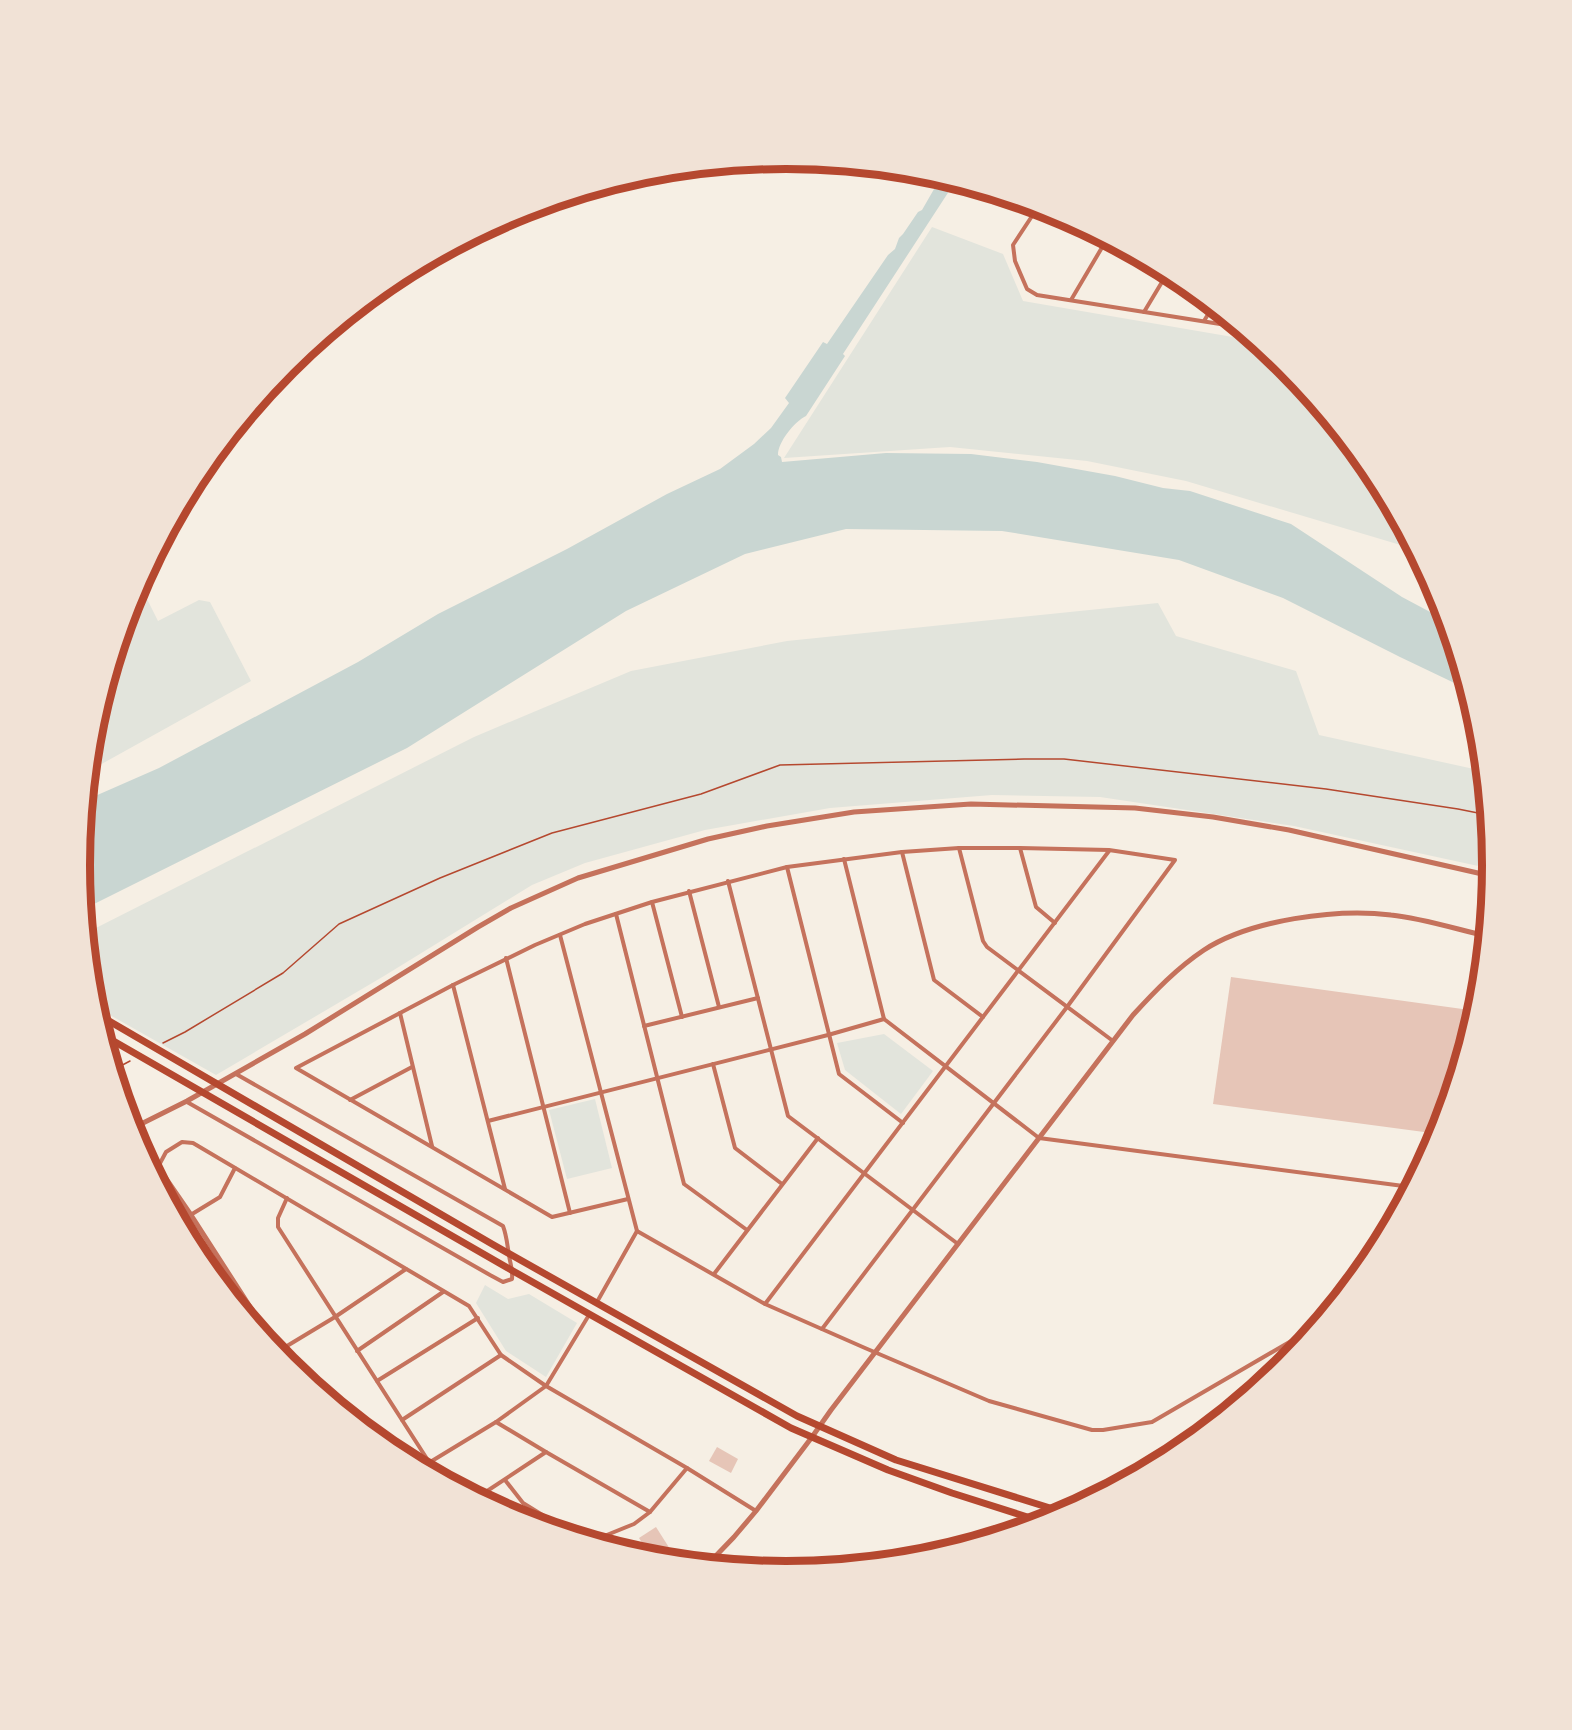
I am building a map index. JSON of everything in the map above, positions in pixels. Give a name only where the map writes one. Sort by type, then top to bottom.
[{"type":"highway","points":[[108,1020],[508,1253],[797,1416],[896,1460],[1051,1508]]},
{"type":"highway","points":[[113,1041],[513,1272],[791,1428],[888,1470],[952,1494],[1028,1517]]},
{"type":"street","points":[[1033,215],[1013,245],[1015,261],[1027,289],[1037,295],[1224,324]]},
{"type":"street","points":[[1071,300],[1103,246]]},
{"type":"street","points":[[1144,312],[1163,280]]},
{"type":"street","points":[[1203,321],[1209,312]]},
{"type":"street","points":[[141,1125],[236,1074],[359,1002],[511,908],[578,878],[708,838],[767,826],[854,812],[970,804],[1135,808],[1289,830],[1482,874]]},
{"type":"street","points":[[959,848],[982,941],[1113,1041]]},
{"type":"street","points":[[628,1199],[552,1217],[296,1068],[506,958],[560,935],[652,902],[787,867],[902,852],[959,848],[1109,850],[1175,860],[822,1329]]},
{"type":"street","points":[[1020,848],[1036,907],[1055,923]]},
{"type":"street","points":[[765,1304],[1109,850]]},
{"type":"street","points":[[902,852],[934,980],[983,1017]]},
{"type":"street","points":[[844,859],[884,1019],[1039,1138],[1403,1186]]},
{"type":"street","points":[[787,867],[839,1074],[903,1124]]},
{"type":"street","points":[[728,881],[788,1116],[958,1244]]},
{"type":"street","points":[[689,891],[719,1007]]},
{"type":"street","points":[[652,902],[682,1017]]},
{"type":"street","points":[[715,1557],[756,1510],[1132,1015],[1179,968],[1206,949],[1243,932],[1318,914],[1354,912],[1392,915],[1478,935]]},
{"type":"street","points":[[616,914],[684,1184],[747,1230]]},
{"type":"street","points":[[560,935],[637,1231],[597,1302]]},
{"type":"street","points":[[506,958],[570,1213]]},
{"type":"street","points":[[453,985],[505,1189]]},
{"type":"street","points":[[644,1026],[758,998]]},
{"type":"street","points":[[400,1013],[432,1147]]},
{"type":"street","points":[[488,1121],[884,1019]]},
{"type":"street","points":[[713,1064],[735,1148],[782,1184]]},
{"type":"street","points":[[350,1100],[412,1067]]},
{"type":"street","points":[[186,1101],[503,1282],[512,1279],[508,1241],[503,1226],[236,1074]]},
{"type":"street","points":[[714,1274],[818,1138]]},
{"type":"street","points":[[159,1166],[166,1152],[182,1142],[193,1143],[469,1306],[501,1354],[546,1386],[756,1510]]},
{"type":"street","points":[[186,1218],[220,1197],[235,1168]]},
{"type":"street","points":[[162,1172],[251,1310]]},
{"type":"street","points":[[287,1198],[278,1218],[278,1227],[429,1462],[496,1422],[546,1386],[589,1315]]},
{"type":"street","points":[[637,1231],[765,1304],[875,1353],[989,1401],[1092,1430],[1152,1422],[1295,1339]]},
{"type":"street","points":[[285,1348],[406,1269]]},
{"type":"street","points":[[357,1351],[444,1292]]},
{"type":"street","points":[[377,1381],[478,1318]]},
{"type":"street","points":[[402,1420],[501,1354]]},
{"type":"street","points":[[496,1422],[650,1512]]},
{"type":"street","points":[[485,1492],[546,1452]]},
{"type":"street","points":[[604,1536],[634,1524],[650,1512],[687,1468]]},
{"type":"street","points":[[505,1480],[523,1503],[549,1519]]},
{"type":"path","points":[[157,1046],[185,1032],[283,973],[339,924],[440,878],[552,834],[701,794],[780,765],[1065,759],[1326,789],[1480,813]]},
{"type":"path","points":[[120,1066],[131,1060]]},
{"type":"shaded area","points":[[936,186],[950,189],[843,354],[845,356],[806,416],[784,439],[778,455],[782,462],[886,453],[971,454],[1037,462],[1115,476],[1163,488],[1190,491],[1291,524],[1402,597],[1435,615],[1458,685],[1283,598],[1179,560],[1002,531],[846,529],[745,554],[626,611],[407,748],[91,906],[91,819],[93,797],[159,768],[358,662],[438,614],[567,549],[667,494],[720,469],[754,444],[771,428],[789,403],[785,398],[823,342],[827,344],[888,255],[895,249],[899,238],[918,212],[922,210]]},
{"type":"shaded area","points":[[932,227],[1003,254],[1023,301],[1241,338],[1278,373],[1338,441],[1365,478],[1404,546],[1186,481],[1087,461],[950,447],[784,458]]},
{"type":"shaded area","points":[[145,595],[158,621],[199,600],[210,602],[251,681],[97,766],[103,729],[114,685],[127,641]]},
{"type":"shaded area","points":[[1158,603],[1176,636],[1296,671],[1319,735],[1475,769],[1481,819],[1482,867],[1294,826],[1100,797],[992,795],[830,808],[705,830],[585,863],[532,885],[216,1075],[106,1013],[93,929],[474,737],[631,671],[787,641]]},
{"type":"shaded area","points":[[884,1034],[933,1071],[901,1114],[845,1070],[837,1043]]},
{"type":"shaded area","points":[[595,1099],[612,1168],[567,1179],[549,1110]]},
{"type":"shaded area","points":[[485,1285],[508,1299],[529,1294],[577,1323],[546,1377],[506,1351],[476,1303]]},
{"type":"building","points":[[1231,977],[1467,1010],[1445,1089],[1428,1133],[1213,1104]]},
{"type":"building","points":[[717,1447],[738,1459],[731,1473],[709,1461]]},
{"type":"building","points":[[656,1527],[671,1551],[645,1547],[639,1538]]}]
